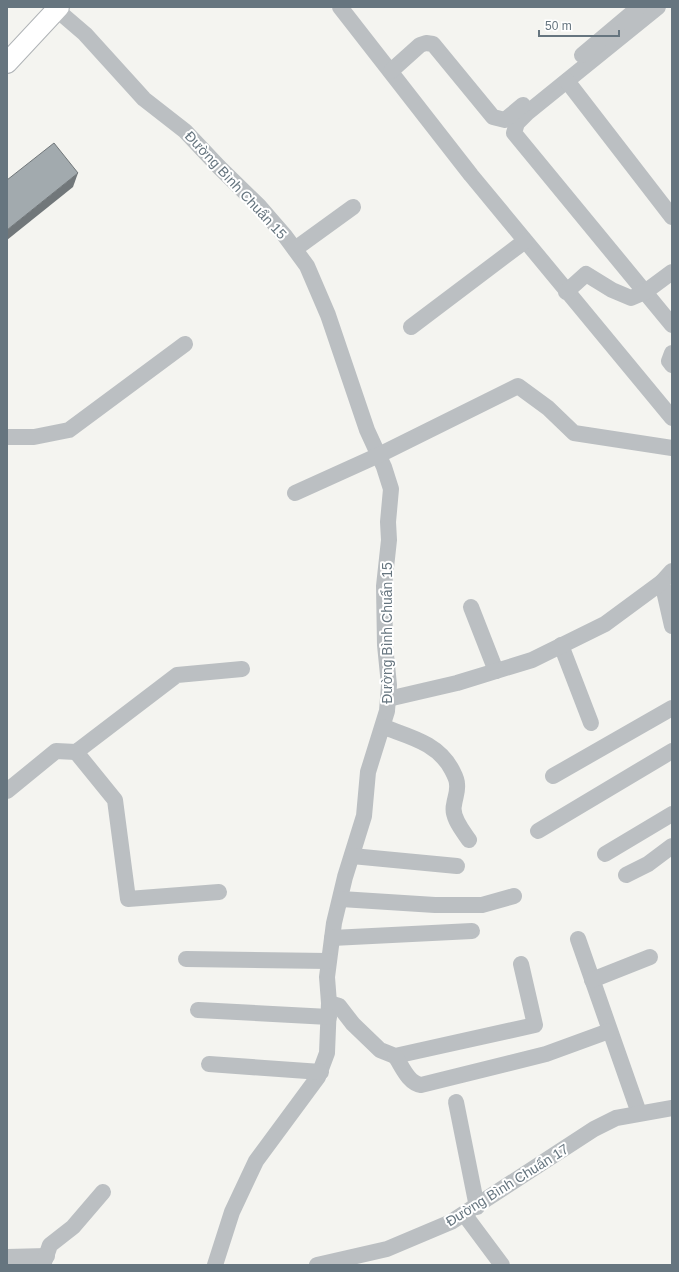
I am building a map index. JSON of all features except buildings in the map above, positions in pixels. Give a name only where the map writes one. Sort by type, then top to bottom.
[{"type":"main road","points":[[7,62],[58,9]]},
{"type":"street","points":[[340,7],[470,175],[672,418]]},
{"type":"street","points":[[391,72],[420,45],[426,43],[433,44],[493,117],[505,120],[639,7]]},
{"type":"street","points":[[658,7],[517,123],[514,133],[672,325]]},
{"type":"street","name":"Đường Bình Chuẩn 15","points":[[58,9],[85,34],[148,103],[185,131],[218,167],[259,206],[295,249],[307,266],[318,289],[367,430],[387,474],[391,489],[388,522],[389,540],[384,586],[385,645],[390,685],[388,711],[368,772],[364,816],[345,877],[332,938],[327,977],[329,1010],[327,1053],[321,1072],[290,1118],[256,1162],[232,1212],[215,1265]]},
{"type":"street","points":[[567,81],[672,217]]},
{"type":"street","points":[[295,249],[352,207]]},
{"type":"street","points":[[411,327],[525,241]]},
{"type":"street","points":[[566,292],[586,274],[612,290],[631,298],[645,292],[672,272]]},
{"type":"street","points":[[7,437],[34,437],[69,430],[185,344]]},
{"type":"street","points":[[672,353],[668,361],[672,365]]},
{"type":"street","points":[[295,493],[379,455],[518,386],[548,408],[574,433],[672,448]]},
{"type":"street","points":[[388,699],[457,683],[532,660],[605,624],[667,577]]},
{"type":"street","points":[[667,577],[672,626]]},
{"type":"street","points":[[471,607],[496,671]]},
{"type":"street","points":[[561,645],[591,723]]},
{"type":"street","points":[[7,791],[56,751],[76,752],[177,675],[242,669]]},
{"type":"street","points":[[553,776],[672,708]]},
{"type":"street","points":[[384,727],[423,741],[436,750],[449,764],[457,781],[458,792],[453,806],[457,822],[469,840]]},
{"type":"street","points":[[538,831],[672,751]]},
{"type":"street","points":[[76,752],[115,800],[128,899],[219,892]]},
{"type":"street","points":[[605,854],[672,814]]},
{"type":"street","points":[[626,875],[648,864],[672,846]]},
{"type":"street","points":[[352,856],[456,866]]},
{"type":"street","points":[[341,899],[435,905],[482,905],[514,896]]},
{"type":"street","points":[[332,938],[472,931]]},
{"type":"street","points":[[578,938],[639,1114]]},
{"type":"street","points":[[592,980],[650,957]]},
{"type":"street","points":[[186,959],[328,961]]},
{"type":"street","points":[[198,1010],[329,1010],[339,1006],[353,1024],[380,1050],[395,1056],[535,1026],[521,964]]},
{"type":"street","points":[[395,1056],[409,1078],[415,1084],[421,1085],[546,1054],[609,1031]]},
{"type":"street","points":[[209,1064],[321,1072]]},
{"type":"street","points":[[456,1102],[471,1211],[502,1265]]},
{"type":"street","name":"Đường Bình Chuẩn 17","points":[[317,1265],[387,1249],[451,1222],[471,1211],[594,1129],[616,1118],[672,1108]]},
{"type":"street","points":[[7,1257],[45,1261],[50,1245],[73,1227],[103,1192]]}]
